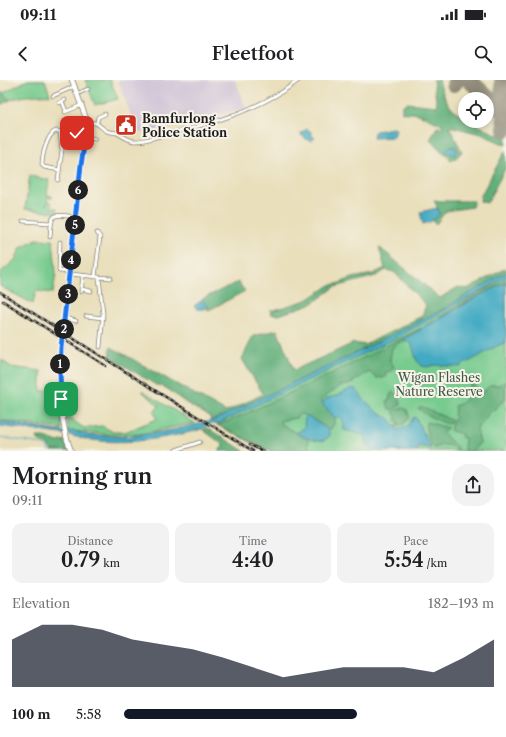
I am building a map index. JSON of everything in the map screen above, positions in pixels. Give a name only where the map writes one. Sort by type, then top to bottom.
[{"type":"main road","points":[[72,80],[87,121],[60,362],[60,386],[67,439],[72,451]]},
{"type":"street","points":[[87,121],[97,122],[108,132],[117,133],[124,138],[136,141],[182,131],[240,113],[284,92],[299,80]]},
{"type":"street","points":[[53,96],[75,86]]},
{"type":"street","points":[[78,94],[88,89]]},
{"type":"street","points":[[62,101],[66,111],[82,105]]},
{"type":"street","points":[[97,122],[98,117],[105,114]]},
{"type":"street","points":[[59,170],[44,167],[42,165],[49,136],[52,132],[56,131],[95,139]]},
{"type":"street","points":[[58,180],[62,150],[60,132]]},
{"type":"street","points":[[50,237],[53,217],[56,215],[76,217]]},
{"type":"street","points":[[23,221],[52,223]]},
{"type":"street","points":[[97,233],[100,237],[97,277],[103,318],[100,345]]},
{"type":"street","points":[[60,242],[59,271],[83,276],[111,278]]},
{"type":"street","points":[[83,276],[81,290],[91,291]]},
{"type":"street","points":[[86,316],[103,318]]},
{"type":"street","points":[[65,318],[76,321]]},
{"type":"street","points":[[176,450],[182,450],[200,442]]},
{"type":"shaded area","points":[[118,80],[235,80],[246,108],[148,133],[137,132]]},
{"type":"green space","points":[[28,80],[45,80],[50,95],[25,96],[10,100],[3,93]]},
{"type":"green space","points":[[85,80],[110,80],[118,99],[95,105]]},
{"type":"green space","points":[[433,80],[439,80],[443,93],[448,102],[458,114],[458,128],[483,128],[506,139],[506,145],[481,134],[449,126],[462,152],[456,158],[451,160],[430,140],[437,127],[442,128],[443,125],[418,114],[402,112],[402,106],[407,103],[437,106]]},
{"type":"green space","points":[[0,91],[10,100],[0,105]]},
{"type":"green space","points":[[505,151],[506,167],[487,203],[480,201],[481,195]]},
{"type":"green space","points":[[30,175],[49,180],[47,195],[52,196],[52,198],[47,198],[46,206],[48,201],[51,202],[51,208],[57,208],[56,213],[25,209]]},
{"type":"green space","points":[[434,200],[474,201],[472,207],[446,211],[436,224],[433,221],[440,213]]},
{"type":"green space","points":[[37,239],[53,240],[56,273],[53,293],[36,291],[33,304],[0,286],[0,273],[15,260],[21,247]]},
{"type":"green space","points":[[379,247],[440,298],[458,287],[467,289],[506,268],[506,272],[445,308],[364,349],[231,413],[211,421],[210,417],[185,403],[168,389],[156,385],[109,356],[111,353],[109,351],[111,347],[226,412],[263,394],[242,359],[253,336],[277,330],[294,370],[354,343],[365,345],[422,316],[426,305],[394,272],[386,270],[376,276],[335,287],[313,303],[279,315],[271,314],[270,310],[307,300],[330,285],[352,278],[373,274],[385,268]]},
{"type":"green space","name":"Wigan Flashes Nature Reserve","points":[[506,269],[506,451],[268,451],[209,421],[398,330]]},
{"type":"green space","points":[[506,280],[506,283],[486,292],[426,325],[487,289]]},
{"type":"green space","points":[[238,282],[245,291],[209,310],[207,309],[208,306],[202,300],[204,298]]},
{"type":"green space","points":[[421,328],[392,348],[390,360],[394,367],[391,371],[386,372],[385,377],[377,378],[369,372],[348,385],[340,386],[321,400],[322,404],[335,418],[335,422],[331,429],[328,429],[305,415],[300,414],[296,418],[280,421],[280,423],[308,439],[308,447],[315,451],[270,451],[218,425],[241,416],[351,364]]},
{"type":"green space","points":[[2,360],[11,367],[41,371],[41,391],[59,389],[62,429],[0,420],[0,373]]},
{"type":"green space","points":[[506,381],[506,398],[491,411],[477,429],[480,443],[472,451],[464,450],[465,438],[461,437],[462,434],[451,431],[451,425],[455,417],[454,406],[460,404],[469,395],[470,385],[474,384],[477,389],[483,392],[491,385],[499,385]]},
{"type":"green space","points":[[142,391],[195,423],[140,434],[114,435],[73,431],[69,432],[65,410],[75,422],[84,428],[102,426],[113,432],[125,432],[157,419],[154,412],[159,406]]},
{"type":"green space","points":[[393,392],[399,396],[401,405],[393,409],[389,409],[387,401],[390,399],[390,395]]},
{"type":"green space","points":[[422,407],[451,420],[451,422],[448,424],[432,418],[418,408]]},
{"type":"green space","points":[[403,408],[407,410],[410,418],[402,425],[401,424],[397,427],[399,422],[396,421],[393,411]]},
{"type":"green space","points":[[427,422],[448,428],[443,433],[458,448],[457,450],[446,445],[441,445],[435,448],[431,445],[425,426]]},
{"type":"green space","points":[[207,428],[244,451],[219,451],[224,445],[203,430]]},
{"type":"green space","points":[[37,437],[45,437],[58,442],[64,440],[69,451],[52,451],[48,445],[39,441]]},
{"type":"water","points":[[393,128],[396,129],[394,137],[373,138],[374,132],[376,131]]},
{"type":"water","points":[[307,129],[315,138],[311,141],[301,135],[301,133]]},
{"type":"water","points":[[451,146],[455,147],[457,150],[455,155],[446,152],[446,150]]},
{"type":"water","points":[[437,208],[440,213],[433,220],[423,224],[420,212]]},
{"type":"water","points":[[506,272],[506,277],[396,338],[217,424],[209,425],[202,429],[153,439],[119,442],[85,439],[69,435],[0,426],[0,421],[64,432],[73,431],[90,435],[126,437],[173,430],[215,420],[364,349],[445,308]]},
{"type":"water","points":[[506,283],[506,342],[460,367],[434,365],[427,367],[422,366],[417,361],[411,343],[408,341],[403,341],[403,339],[477,297]]},
{"type":"water","points":[[202,300],[208,306],[204,309],[197,309],[194,306]]},
{"type":"water","points":[[351,388],[357,390],[364,400],[377,412],[390,419],[398,430],[408,426],[414,417],[416,418],[431,448],[418,446],[417,451],[375,451],[368,446],[364,435],[344,430],[341,417],[335,418],[322,404],[326,399]]},
{"type":"water","points":[[305,415],[328,429],[330,435],[327,439],[319,441],[296,433],[304,428]]},
{"type":"waterway","points":[[0,437],[41,444],[48,447],[49,451]]},
{"type":"runway","points":[[454,84],[457,80]]},
{"type":"runway","points":[[469,80],[506,114]]},
{"type":"runway","points":[[502,80],[505,130]]},
{"type":"railway","points":[[0,292],[253,451]]},
{"type":"railway","points":[[3,301],[106,366]]},
{"type":"railway","points":[[250,445],[263,451]]},
{"type":"place","name":"Bamfurlong Police Station","points":[[126,125]]},
{"type":"route","points":[[61,399],[60,358],[81,165],[86,134],[77,133]]}]
